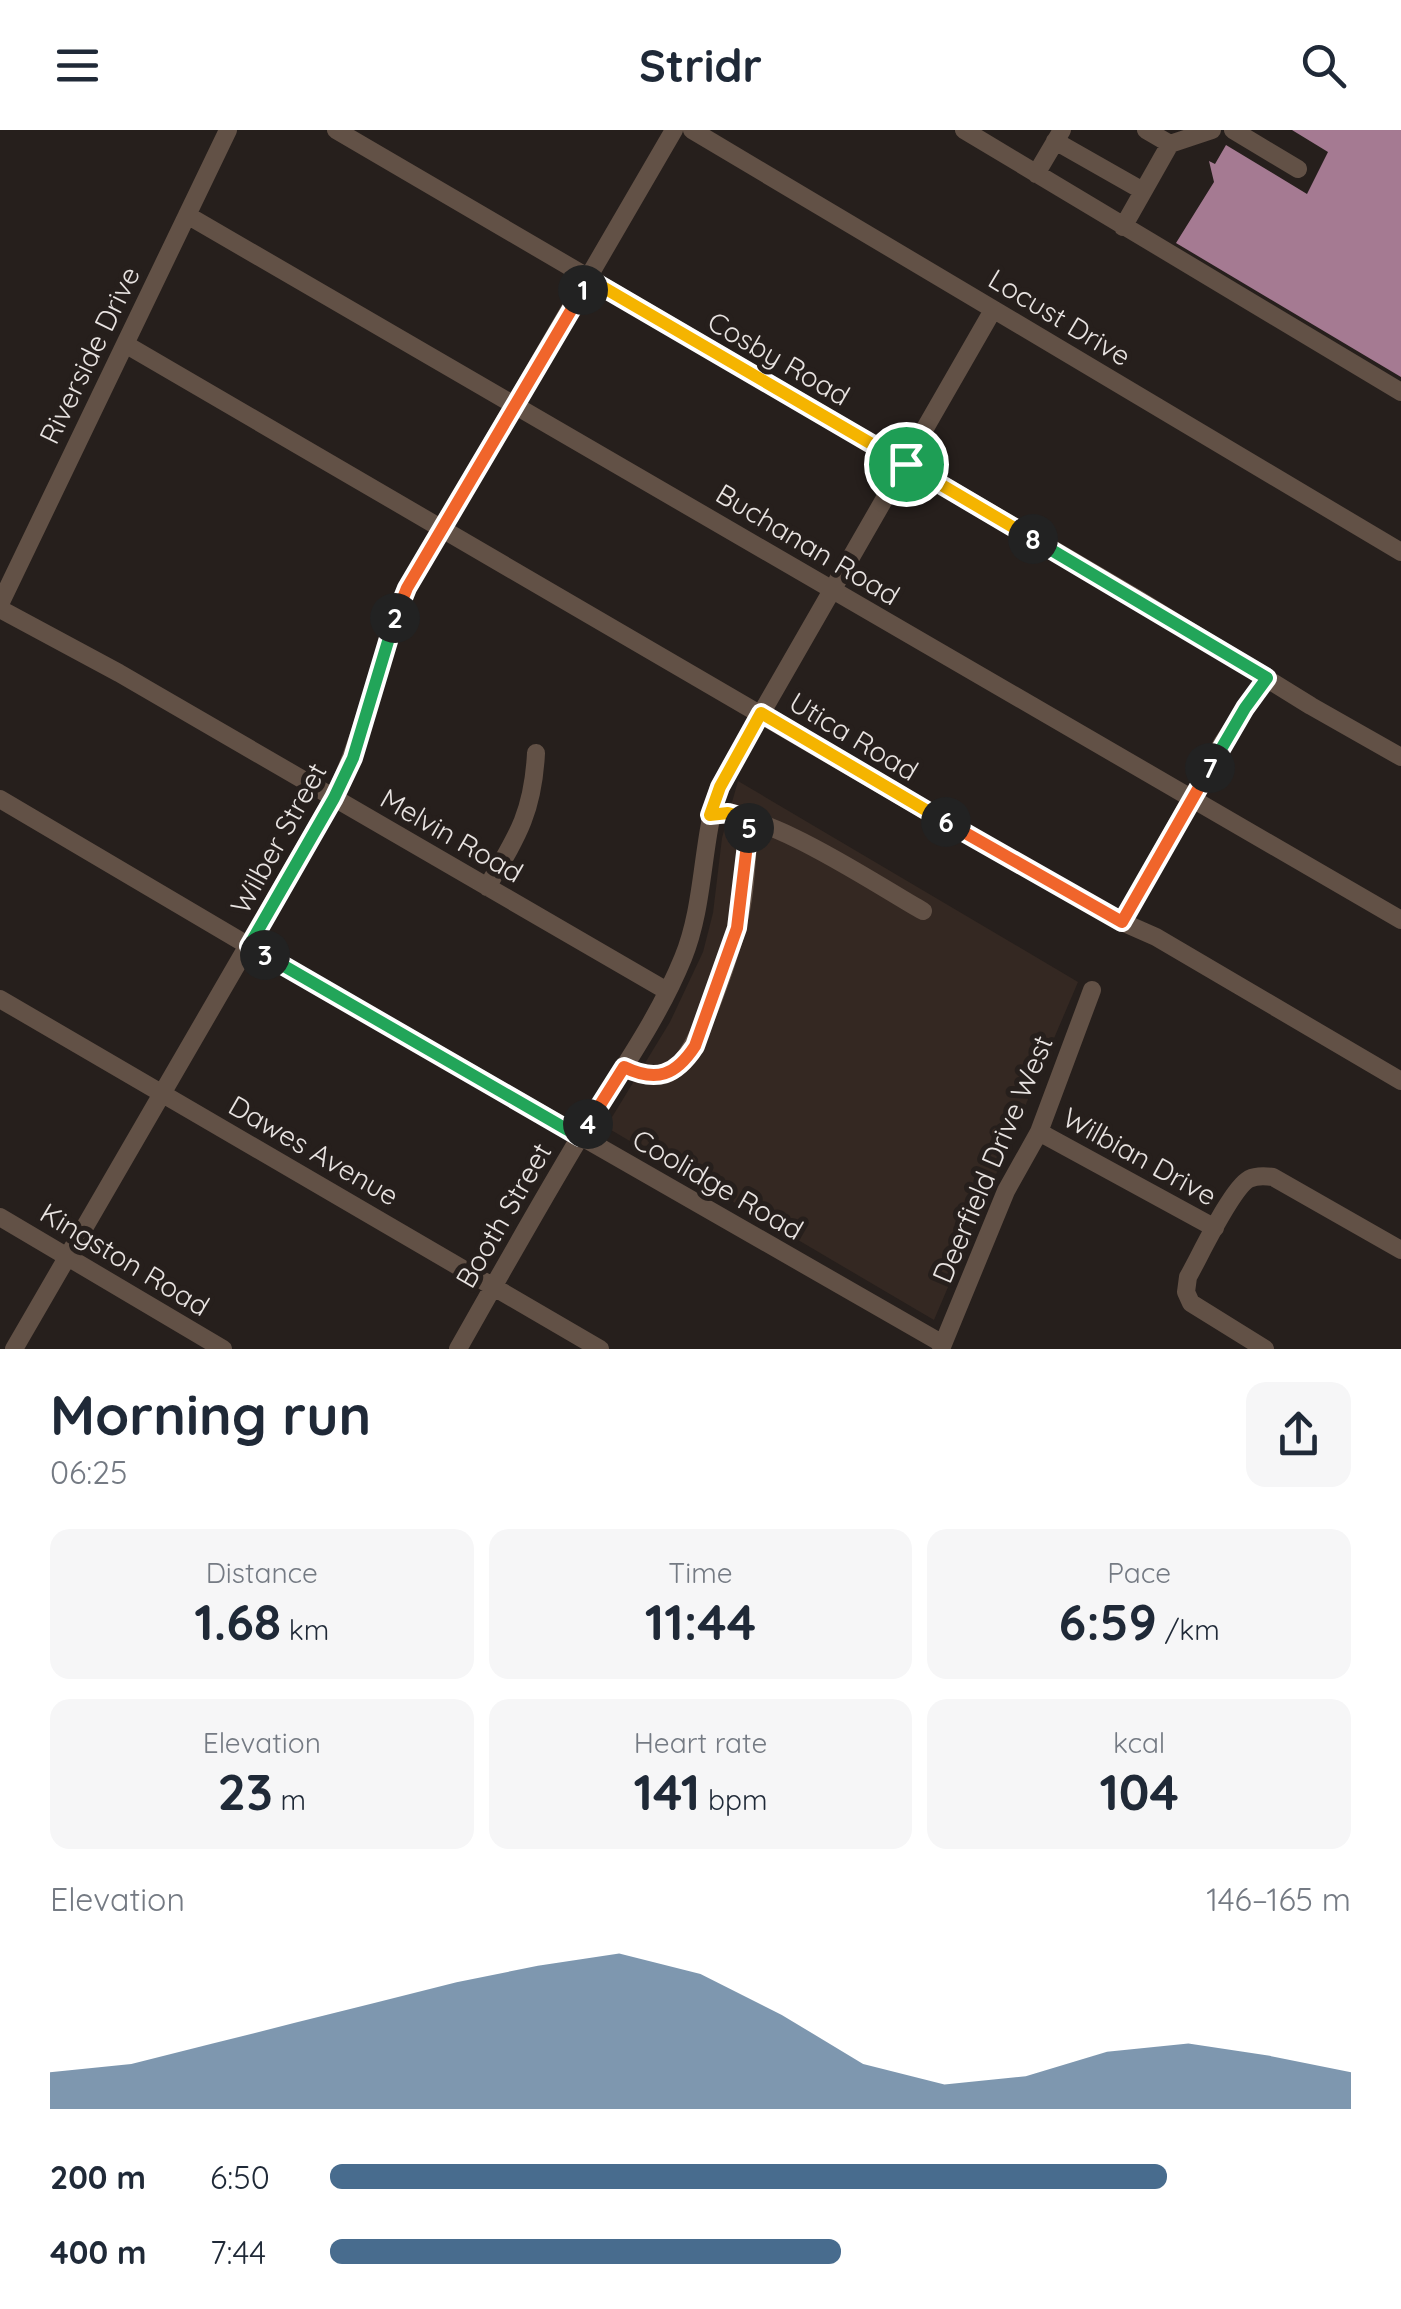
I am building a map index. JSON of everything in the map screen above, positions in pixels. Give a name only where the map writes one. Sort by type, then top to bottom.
[{"type":"street","name":"Riverside Drive","points":[[0,607],[228,130]]},
{"type":"street","name":"Cosby Road","points":[[336,130],[1401,757]]},
{"type":"street","name":"Wilber Street","points":[[14,1349],[334,798],[353,758],[388,634],[407,588],[674,130]]},
{"type":"street","name":"Locust Drive","points":[[692,130],[1401,552]]},
{"type":"street","points":[[964,130],[1401,392]]},
{"type":"street","points":[[1146,130],[1170,144]]},
{"type":"street","points":[[1122,227],[1170,144],[1212,130]]},
{"type":"street","points":[[1232,130],[1298,169]]},
{"type":"street","points":[[1036,174],[1058,136],[1143,191]]},
{"type":"street","name":"Buchanan Road","points":[[188,215],[1401,920]]},
{"type":"street","name":"Booth Street","points":[[458,1349],[624,1067],[683,958],[694,922],[710,815],[720,787],[994,310]]},
{"type":"street","name":"Utica Road","points":[[125,344],[1401,1080]]},
{"type":"street","name":"Melvin Road","points":[[0,607],[120,672],[667,991]]},
{"type":"street","points":[[1122,922],[1223,742],[1267,678]]},
{"type":"street","points":[[487,887],[528,814],[536,753]]},
{"type":"street","name":"Coolidge Road","points":[[0,799],[942,1347]]},
{"type":"street","points":[[710,815],[728,813],[750,819],[923,911]]},
{"type":"street","points":[[624,1067],[649,1076],[667,1074],[684,1063],[695,1046],[737,928],[750,819]]},
{"type":"street","name":"Deerfield Drive West","points":[[942,1347],[1006,1192],[1039,1132],[1092,990]]},
{"type":"street","name":"Dawes Avenue","points":[[0,999],[600,1349]]},
{"type":"street","name":"Wilbian Drive","points":[[1039,1132],[1216,1228]]},
{"type":"street","points":[[1265,1349],[1190,1303],[1186,1292],[1188,1276],[1235,1194],[1248,1180],[1274,1178],[1401,1250]]},
{"type":"street","name":"Kingston Road","points":[[0,1217],[222,1349]]},
{"type":"shaded area","points":[[738,781],[1078,982],[934,1320],[606,1127],[670,1022],[703,952],[713,913],[722,838]]},
{"type":"building","points":[[1292,130],[1401,130],[1401,377],[1176,243],[1214,182],[1209,161],[1215,164],[1226,145],[1307,194],[1328,152]]},
{"type":"route","points":[[589,279],[906,464],[1267,678],[1223,742],[1122,922],[761,713],[720,787],[710,815],[728,813],[750,819],[737,928],[695,1046],[684,1063],[667,1074],[649,1076],[624,1067],[580,1137],[249,946],[353,758],[388,634],[407,588],[589,279]]}]
